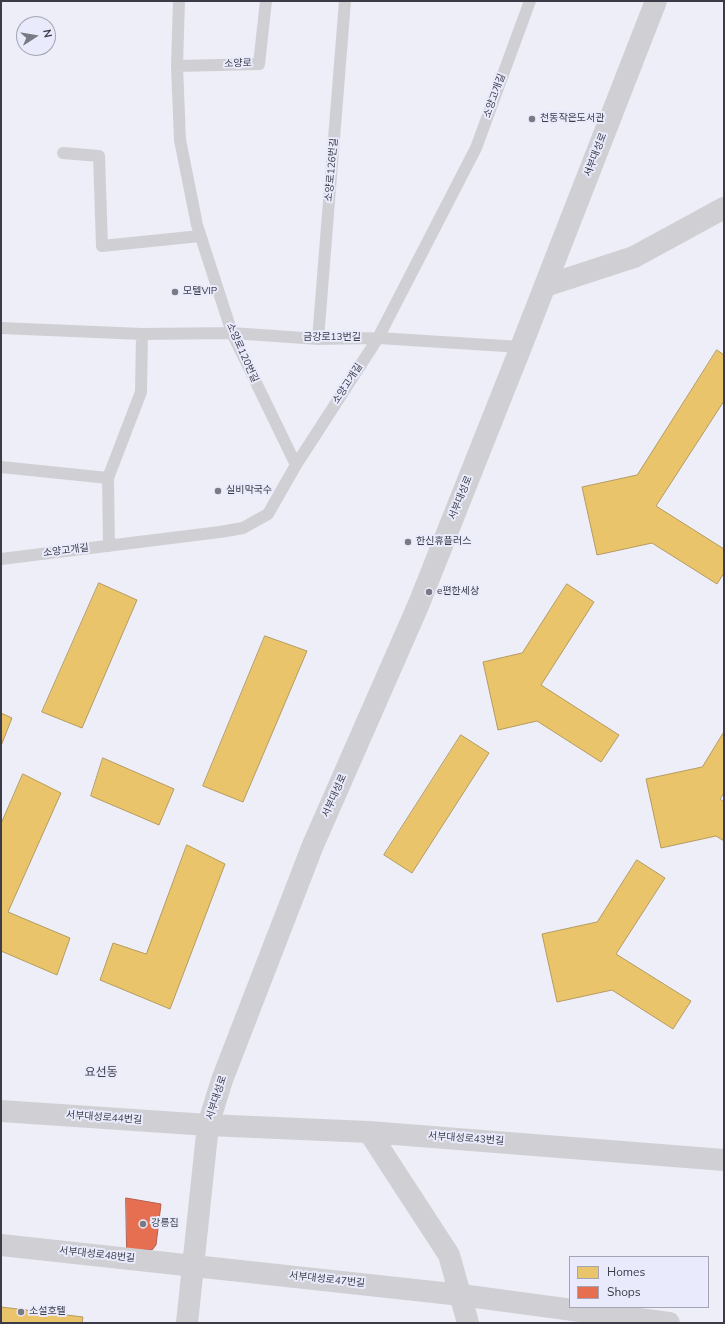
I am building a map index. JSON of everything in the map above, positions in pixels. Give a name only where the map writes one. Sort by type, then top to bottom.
[{"type":"street","name":"서부대성로","points":[[187,1323],[208,1125],[222,1080],[313,845],[418,606],[656,1]]},
{"type":"street","points":[[545,286],[634,256],[724,208]]},
{"type":"street","name":"서부대성로44번길","points":[[1,1111],[208,1125]]},
{"type":"street","name":"서부대성로43번길","points":[[208,1125],[369,1132],[724,1160]]},
{"type":"street","points":[[369,1132],[449,1255],[468,1323]]},
{"type":"street","name":"서부대성로48번길","points":[[1,1245],[194,1265]]},
{"type":"street","name":"서부대성로47번길","points":[[194,1265],[461,1295],[669,1323]]},
{"type":"lane","name":"소양로120번길","points":[[179,1],[177,66],[180,140],[200,236],[232,334],[296,465]]},
{"type":"lane","name":"소양로","points":[[177,66],[260,64],[266,1]]},
{"type":"lane","name":"소양로126번길","points":[[318,340],[345,1]]},
{"type":"lane","name":"소양고개길","points":[[1,559],[243,528],[268,514],[296,465],[378,338],[476,148],[530,1]]},
{"type":"lane","points":[[63,153],[99,156],[102,246],[200,236]]},
{"type":"lane","name":"금강로13번길","points":[[1,328],[142,334],[232,334],[318,340],[378,338],[521,347]]},
{"type":"lane","points":[[109,546],[108,478],[141,392],[142,334]]},
{"type":"lane","points":[[1,467],[108,478]]},
{"type":"building: Homes","points":[[717,350],[724,355],[724,401],[656,506],[724,549],[724,573],[717,584],[652,543],[597,555],[582,487],[637,475]]},
{"type":"building: Homes","points":[[99,583],[137,600],[82,728],[42,712]]},
{"type":"building: Homes","points":[[567,584],[594,602],[541,685],[619,735],[601,762],[537,721],[498,730],[483,662],[522,653]]},
{"type":"building: Homes","points":[[265,636],[307,651],[243,802],[203,786]]},
{"type":"building: Homes","points":[[1,713],[12,718],[1,746]]},
{"type":"building: Homes","points":[[724,732],[724,793],[720,799],[724,802],[724,841],[716,836],[661,848],[646,779],[702,767]]},
{"type":"building: Homes","points":[[461,735],[489,753],[412,873],[384,855]]},
{"type":"building: Homes","points":[[103,758],[174,789],[159,825],[91,796]]},
{"type":"building: Homes","points":[[23,774],[61,793],[8,912],[70,938],[57,975],[1,951],[1,824]]},
{"type":"building: Homes","points":[[187,845],[225,864],[170,1009],[100,980],[113,943],[146,954]]},
{"type":"building: Homes","points":[[637,860],[665,878],[616,954],[691,1001],[673,1029],[612,990],[557,1002],[542,934],[597,922]]},
{"type":"building: Homes","name":"소설호텔","points":[[1,1307],[83,1317],[82,1323],[1,1323]]},
{"type":"building: Shops","name":"강릉집","points":[[126,1198],[161,1204],[156,1245],[152,1250],[127,1249]]},
{"type":"place","name":"천동작은도서관","points":[[532,119]]},
{"type":"place","name":"모텔VIP","points":[[175,292]]},
{"type":"place","name":"실비막국수","points":[[218,491]]},
{"type":"place","name":"한신휴플러스","points":[[408,542]]},
{"type":"place","name":"e편한세상","points":[[429,592]]},
{"type":"place","name":"강릉집","points":[[143,1224]]},
{"type":"place","name":"소설호텔","points":[[21,1312]]},
{"type":"district","name":"요선동","points":[[101,1073]]}]
